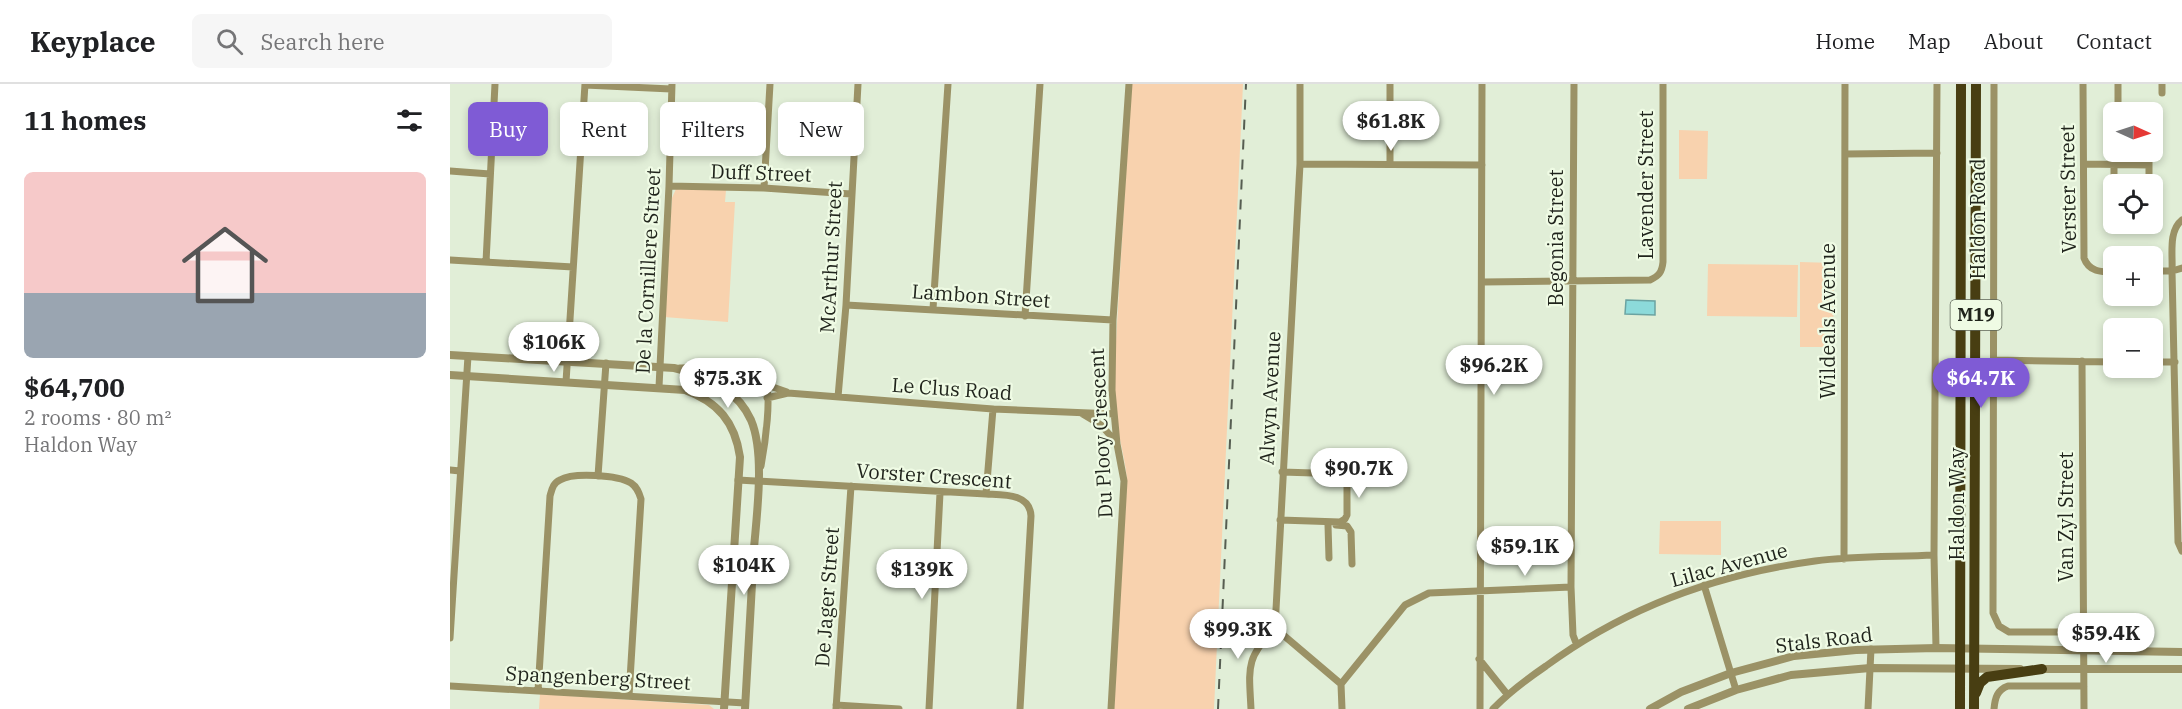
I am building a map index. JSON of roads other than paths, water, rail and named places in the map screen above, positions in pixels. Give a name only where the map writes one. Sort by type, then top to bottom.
[{"type":"highway","name":"Haldon Way","points":[[1960,709],[1961,84]]},
{"type":"highway","name":"Haldon Way","points":[[1974,709],[1976,84]]},
{"type":"highway","points":[[1974,696],[1980,683],[1988,677],[2042,669]]},
{"type":"street","points":[[486,262],[495,84]]},
{"type":"street","points":[[567,382],[585,84],[671,86]]},
{"type":"street","points":[[764,189],[770,84]]},
{"type":"street","name":"McArthur Street","points":[[838,396],[846,305],[858,84]]},
{"type":"street","points":[[933,309],[948,84]]},
{"type":"street","points":[[1025,316],[1040,84]]},
{"type":"street","name":"Du Plooy Crescent","points":[[1111,709],[1124,481],[1117,444],[1112,390],[1113,320],[1129,84]]},
{"type":"street","name":"Alwyn Avenue","points":[[1275,628],[1300,164],[1300,84]]},
{"type":"street","points":[[1390,84],[1390,164]]},
{"type":"street","points":[[1480,709],[1482,84]]},
{"type":"street","name":"Begonia Street","points":[[1574,84],[1571,586],[1573,635],[1576,644]]},
{"type":"street","name":"Lavender Street","points":[[1572,281],[1650,280],[1660,273],[1663,262],[1663,84]]},
{"type":"street","name":"Wildeals Avenue","points":[[1844,559],[1845,84]]},
{"type":"street","points":[[1936,648],[1934,555],[1937,84]]},
{"type":"street","name":"Haldon Road","points":[[1994,84],[1993,613],[1999,626],[2009,632],[2084,633]]},
{"type":"street","name":"Verster Street","points":[[2083,84],[2084,258],[2086,264],[2096,271],[2103,271]]},
{"type":"street","points":[[2118,84],[2118,102]]},
{"type":"street","points":[[2162,84],[2162,93]]},
{"type":"street","name":"De la Cornillere Street","points":[[659,387],[669,186],[671,86]]},
{"type":"street","points":[[1845,154],[1937,153]]},
{"type":"street","points":[[2113,162],[2113,174]]},
{"type":"street","points":[[1300,164],[1482,165]]},
{"type":"street","points":[[2084,165],[2149,165],[2149,174]]},
{"type":"street","points":[[450,171],[490,174]]},
{"type":"street","name":"Duff Street","points":[[669,186],[851,194]]},
{"type":"street","points":[[2182,220],[2173,232],[2172,271],[2178,542],[2182,551]]},
{"type":"street","points":[[2173,256],[2182,260]]},
{"type":"street","points":[[450,260],[573,267]]},
{"type":"street","points":[[2163,271],[2182,268]]},
{"type":"street","points":[[1482,282],[1572,281]]},
{"type":"street","name":"Lambon Street","points":[[846,305],[1113,320]]},
{"type":"street","points":[[450,355],[674,368],[697,373],[714,381],[730,392],[742,405],[756,435],[758,481],[745,706]]},
{"type":"street","points":[[450,638],[468,356]]},
{"type":"street","points":[[1994,360],[2103,362]]},
{"type":"street","name":"Van Zyl Street","points":[[2082,362],[2084,709]]},
{"type":"street","points":[[2163,362],[2175,362]]},
{"type":"street","points":[[598,476],[606,363]]},
{"type":"street","name":"Le Clus Road","points":[[674,368],[725,368],[748,371],[759,375],[767,384],[788,393]]},
{"type":"street","points":[[450,375],[685,390],[708,400],[720,411],[734,432],[740,457],[724,706]]},
{"type":"street","points":[[758,481],[766,439],[767,384]]},
{"type":"street","name":"Le Clus Road","points":[[767,398],[788,393],[993,409],[1114,414]]},
{"type":"street","points":[[986,494],[993,409]]},
{"type":"street","points":[[1078,412],[1101,425],[1117,444]]},
{"type":"street","points":[[450,470],[460,471]]},
{"type":"street","points":[[1280,522],[1340,522],[1347,515],[1347,479],[1344,474],[1282,472]]},
{"type":"street","points":[[538,691],[546,536],[552,489],[558,480],[564,478],[598,476],[630,482],[638,489],[640,499],[629,696]]},
{"type":"street","name":"Vorster Crescent","points":[[738,480],[986,494],[1024,500],[1031,510],[1020,709]]},
{"type":"street","name":"De Jager Street","points":[[836,707],[851,486]]},
{"type":"street","points":[[929,709],[940,493]]},
{"type":"street","points":[[1280,522],[1349,527],[1352,564]]},
{"type":"street","points":[[1328,525],[1329,558]]},
{"type":"street","name":"Lilac Avenue","points":[[1493,709],[1507,694],[1576,644],[1643,609],[1704,585],[1784,566],[1844,559],[1934,555]]},
{"type":"street","points":[[1704,585],[1736,690]]},
{"type":"street","points":[[1342,709],[1341,684],[1399,612],[1412,600],[1429,593],[1571,586]]},
{"type":"street","points":[[1251,709],[1249,670],[1252,656],[1259,644],[1275,628],[1341,684]]},
{"type":"street","name":"Stals Road","points":[[1650,709],[1681,692],[1731,673],[1794,656],[1936,648],[2182,652]]},
{"type":"street","points":[[1868,709],[1871,650]]},
{"type":"street","points":[[1479,659],[1507,694]]},
{"type":"street","name":"Stals Road","points":[[1688,709],[1736,690],[1791,675],[1870,668],[2182,669]]},
{"type":"street","name":"Spangenberg Street","points":[[450,686],[629,696],[724,706],[745,706]]},
{"type":"street","points":[[1994,709],[1997,695],[2001,689],[2008,686],[2084,686]]},
{"type":"street","points":[[836,707],[899,709]]},
{"type":"water","points":[[1626,300],[1655,301],[1655,315],[1625,314]]},
{"type":"railway","points":[[1218,709],[1246,84]]}]
